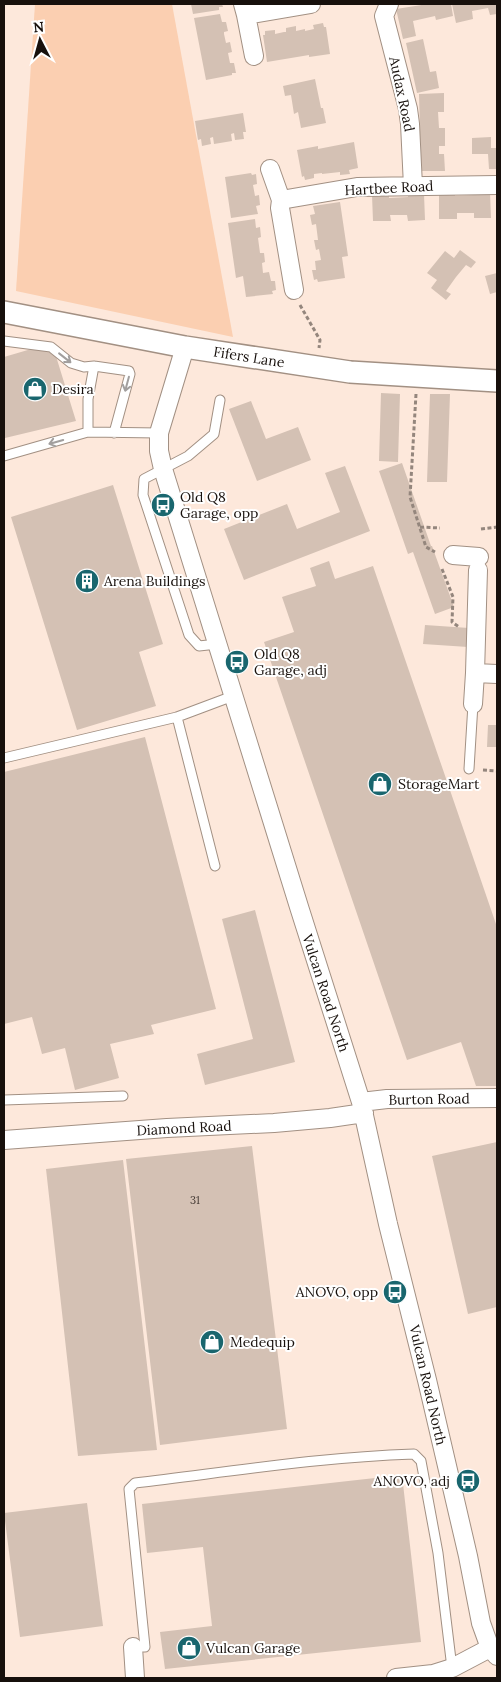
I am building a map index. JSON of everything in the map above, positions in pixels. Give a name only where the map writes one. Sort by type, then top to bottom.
[{"type":"street","points":[[254,56],[244,10],[312,4]]},
{"type":"street","name":"Audax Road","points":[[383,5],[384,16],[408,109],[413,186]]},
{"type":"street","points":[[270,169],[281,200],[280,208],[294,290]]},
{"type":"street","name":"Hartbee Road","points":[[281,200],[357,187],[497,185]]},
{"type":"street","name":"Fifers Lane","points":[[4,312],[185,347],[350,372],[497,381]]},
{"type":"street","name":"Vulcan Road North","points":[[185,347],[159,434],[159,451],[163,469],[363,1107],[388,1224],[468,1556],[481,1623],[494,1652]]},
{"type":"street","points":[[453,555],[479,563],[472,704]]},
{"type":"street","points":[[475,673],[497,674]]},
{"type":"street","name":"Burton Road","points":[[363,1107],[387,1099],[497,1098]]},
{"type":"street","name":"Diamond Road","points":[[4,1140],[330,1118],[363,1107]]},
{"type":"street","points":[[133,1647],[135,1678]]},
{"type":"street","points":[[396,1678],[433,1674],[494,1652]]},
{"type":"lane","points":[[4,341],[51,347],[71,363],[84,367],[94,366],[129,371],[130,374],[114,433]]},
{"type":"lane","points":[[88,432],[88,399],[94,366]]},
{"type":"lane","points":[[218,644],[199,646],[188,635],[143,495],[144,479],[188,456],[214,434],[220,400]]},
{"type":"lane","points":[[4,456],[88,432],[159,434]]},
{"type":"lane","points":[[4,758],[177,717],[233,696]]},
{"type":"lane","points":[[469,769],[472,704]]},
{"type":"lane","points":[[177,717],[215,866]]},
{"type":"lane","points":[[4,1100],[123,1096]]},
{"type":"lane","points":[[133,1647],[145,1647],[129,1489],[135,1483],[249,1470],[294,1462],[414,1454],[421,1461],[435,1534],[452,1668]]},
{"type":"path","points":[[294,290],[320,340],[318,352]]},
{"type":"path","points":[[418,377],[410,497],[426,547],[435,552],[452,597],[452,622],[476,638]]},
{"type":"path","points":[[420,527],[440,528]]},
{"type":"path","points":[[481,529],[497,528]]},
{"type":"shaded area","points":[[35,4],[172,4],[233,337],[16,291]]},
{"type":"building","points":[[191,4],[222,4],[223,7],[219,7],[219,10],[193,14]]},
{"type":"building","points":[[428,4],[451,4],[453,16],[436,20],[435,16],[413,21],[416,36],[403,39],[396,9]]},
{"type":"building","points":[[452,4],[497,4],[497,14],[490,15],[488,8],[472,11],[473,19],[456,23]]},
{"type":"building","points":[[220,14],[222,22],[226,22],[228,31],[224,32],[224,34],[226,43],[230,42],[232,52],[228,53],[230,63],[234,63],[236,73],[206,80],[194,18]]},
{"type":"building","points":[[323,23],[324,27],[326,27],[330,54],[309,57],[309,55],[267,62],[263,35],[265,35],[265,31],[275,30],[275,34],[286,32],[286,28],[296,26],[296,31],[305,29],[305,31],[314,29],[313,25]]},
{"type":"building","points":[[423,39],[430,72],[436,71],[439,88],[417,93],[406,43]]},
{"type":"building","points":[[315,79],[326,123],[301,128],[298,112],[294,114],[291,95],[285,96],[283,86]]},
{"type":"building","points":[[444,93],[444,112],[438,112],[439,128],[445,128],[445,146],[439,146],[439,154],[444,154],[445,171],[421,171],[419,94]]},
{"type":"building","points":[[243,113],[246,132],[243,132],[244,139],[235,140],[234,133],[231,134],[232,141],[214,144],[213,137],[210,138],[211,144],[202,146],[201,139],[198,140],[195,121]]},
{"type":"building","points":[[491,137],[491,148],[497,148],[497,169],[489,169],[488,154],[472,154],[472,138]]},
{"type":"building","points":[[354,142],[358,168],[349,170],[350,174],[340,175],[340,172],[314,174],[314,178],[305,180],[304,176],[302,177],[297,150],[318,146],[318,149]]},
{"type":"building","points":[[251,173],[252,175],[256,174],[257,184],[253,185],[255,196],[259,195],[260,205],[256,206],[258,214],[231,218],[225,177]]},
{"type":"building","points":[[455,192],[455,196],[474,195],[474,192],[490,192],[491,218],[474,218],[474,213],[457,213],[457,219],[439,219],[439,193]]},
{"type":"building","points":[[408,194],[424,194],[425,220],[408,221],[407,215],[390,215],[391,221],[373,221],[372,195],[389,195],[389,198],[408,197]]},
{"type":"building","points":[[340,202],[348,256],[342,257],[345,278],[318,282],[317,279],[314,280],[312,270],[316,270],[315,261],[321,260],[319,249],[316,250],[314,240],[318,240],[316,224],[312,225],[310,215],[315,214],[313,206]]},
{"type":"building","points":[[255,219],[256,228],[260,227],[261,237],[258,238],[260,253],[264,253],[263,273],[269,272],[271,281],[275,281],[276,290],[272,291],[273,294],[246,297],[243,276],[236,278],[228,223]]},
{"type":"building","points":[[460,250],[476,262],[471,268],[466,265],[456,277],[446,291],[451,294],[446,300],[431,288],[437,280],[427,273],[445,251],[454,258]]},
{"type":"building","points":[[497,273],[497,292],[490,294],[485,276]]},
{"type":"building","name":"Desira","points":[[38,347],[55,353],[76,421],[5,438],[4,357]]},
{"type":"building","points":[[381,393],[400,394],[398,462],[379,461]]},
{"type":"building","points":[[430,394],[450,394],[447,482],[427,482]]},
{"type":"building","points":[[251,401],[266,439],[298,427],[311,460],[257,481],[229,409]]},
{"type":"building","points":[[402,463],[454,607],[435,614],[413,552],[408,554],[379,471]]},
{"type":"building","points":[[345,466],[370,531],[244,580],[224,529],[287,504],[297,529],[340,512],[325,473]]},
{"type":"building","name":"Arena Buildings","points":[[113,485],[163,644],[139,652],[156,706],[77,730],[11,517]]},
{"type":"building","name":"StorageMart","points":[[329,561],[335,579],[373,566],[497,927],[497,1086],[476,1086],[461,1042],[407,1060],[264,642],[294,632],[282,597],[316,586],[310,568]]},
{"type":"building","points":[[425,625],[469,628],[468,647],[423,644]]},
{"type":"building","points":[[488,725],[497,725],[497,747],[487,747]]},
{"type":"building","points":[[145,737],[216,1009],[151,1025],[154,1034],[110,1044],[119,1078],[75,1090],[65,1048],[42,1054],[32,1017],[4,1024],[4,772]]},
{"type":"building","points":[[255,910],[295,1062],[205,1085],[197,1054],[253,1039],[222,919]]},
{"type":"building","points":[[497,1142],[497,1307],[468,1314],[432,1156]]},
{"type":"building","name":"Medequip","points":[[252,1146],[287,1429],[160,1445],[126,1159]]},
{"type":"building","points":[[123,1160],[157,1450],[78,1456],[46,1169]]},
{"type":"building","points":[[402,1475],[421,1642],[165,1669],[160,1632],[212,1626],[203,1547],[147,1553],[142,1504]]},
{"type":"building","points":[[87,1503],[103,1626],[20,1637],[4,1513]]},
{"type":"place","name":"Desira","points":[[35,389]]},
{"type":"place","name":"Old Q8 Garage, opp","points":[[163,505]]},
{"type":"place","name":"Arena Buildings","points":[[87,581]]},
{"type":"place","name":"Old Q8 Garage, adj","points":[[237,662]]},
{"type":"place","name":"StorageMart","points":[[380,784]]},
{"type":"place","name":"ANOVO, opp","points":[[395,1292]]},
{"type":"place","name":"Medequip","points":[[212,1342]]},
{"type":"place","name":"ANOVO, adj","points":[[468,1481]]},
{"type":"place","name":"Vulcan Garage","points":[[189,1648]]}]
